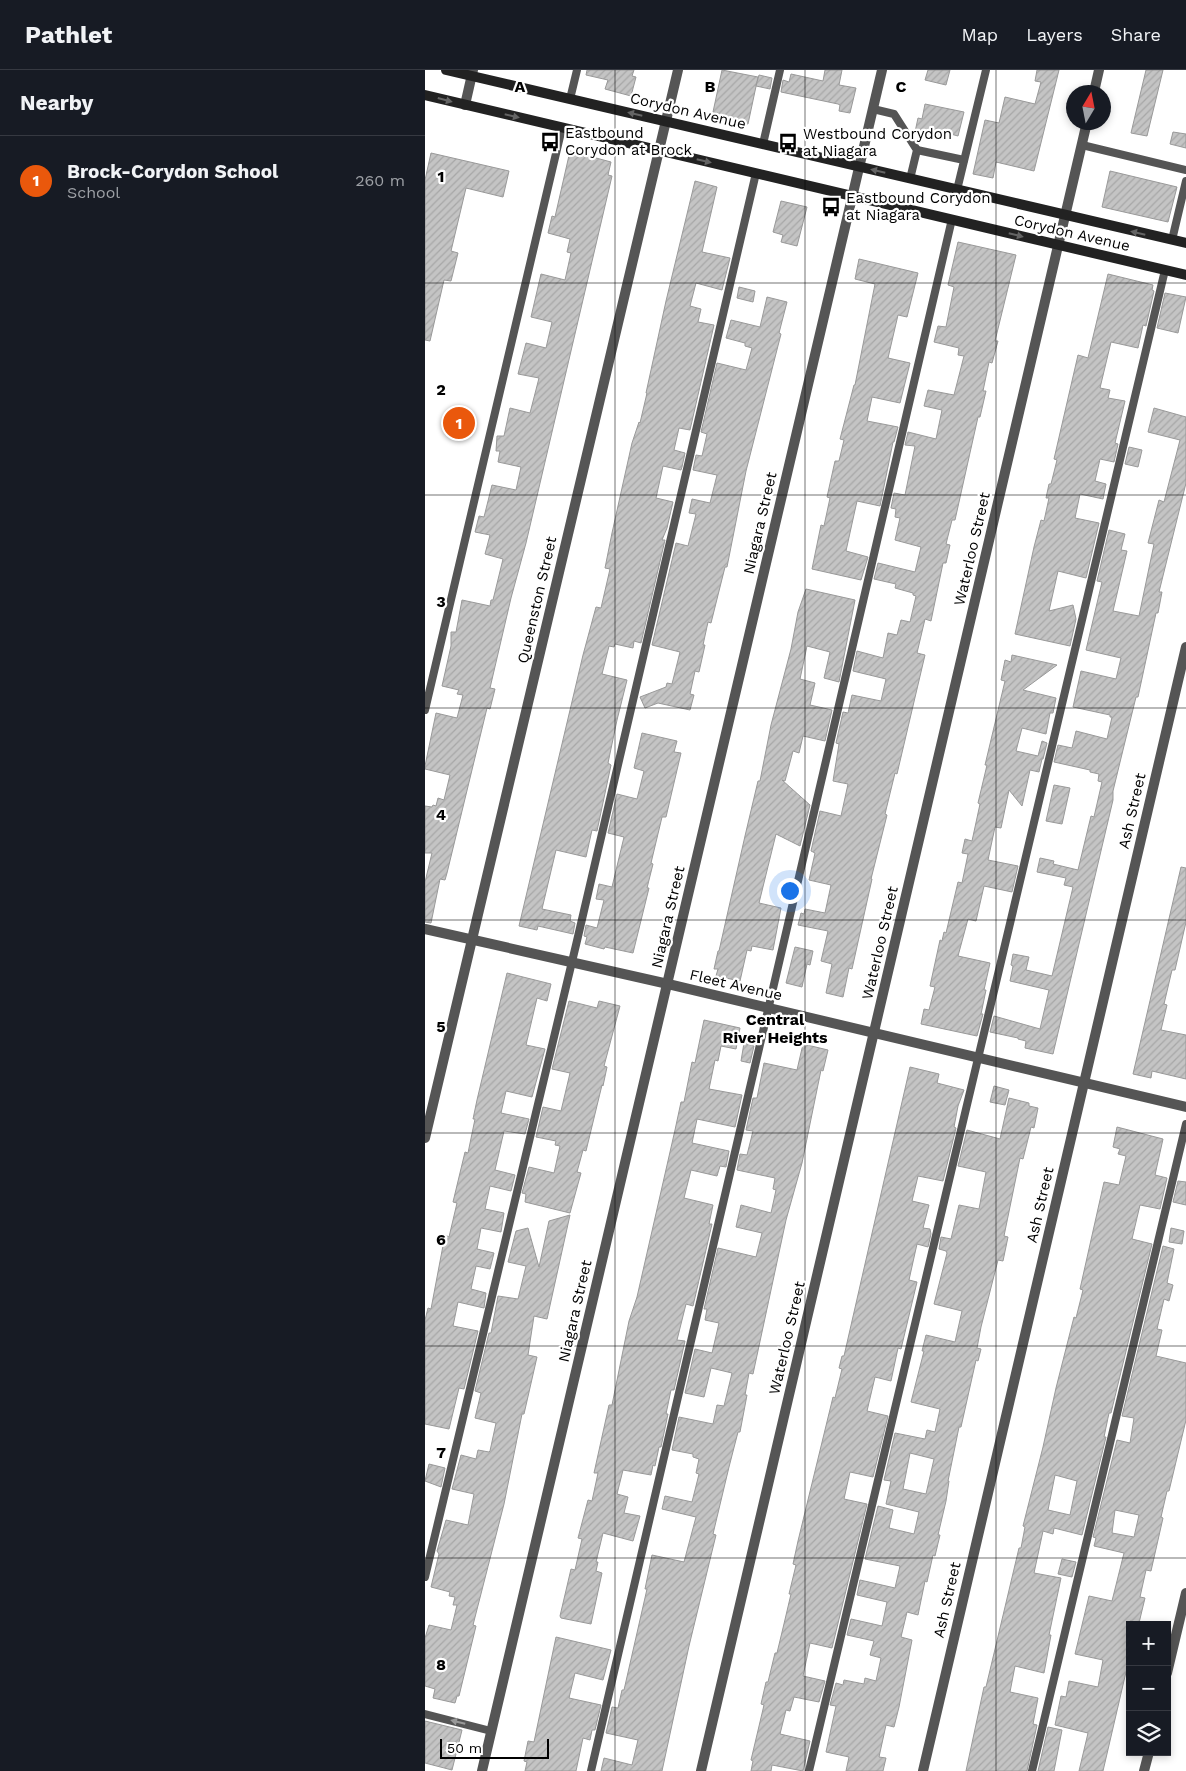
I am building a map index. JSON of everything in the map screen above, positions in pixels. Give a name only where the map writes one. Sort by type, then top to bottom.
[{"type":"main road","name":"Corydon Avenue","points":[[446,70],[472,73],[666,122],[1186,243]]},
{"type":"main road","name":"Corydon Avenue","points":[[425,95],[1186,275]]},
{"type":"street","name":"Queenston Street","points":[[425,1138],[678,70]]},
{"type":"street","name":"Niagara Street","points":[[481,1771],[882,70]]},
{"type":"street","points":[[1096,85],[1099,70]]},
{"type":"street","points":[[465,105],[472,73]]},
{"type":"street","name":"Waterloo Street","points":[[701,1771],[1085,130]]},
{"type":"street","name":"Ash Street","points":[[923,1771],[1186,647]]},
{"type":"street","name":"Fleet Avenue","points":[[425,929],[668,984],[1186,1107]]},
{"type":"street","points":[[1169,1666],[1186,1593]]},
{"type":"street","points":[[1144,1771],[1148,1756]]},
{"type":"lane","points":[[570,99],[577,70]]},
{"type":"lane","points":[[763,144],[780,70]]},
{"type":"lane","points":[[957,190],[986,70]]},
{"type":"lane","points":[[873,110],[894,114],[917,150],[965,160]]},
{"type":"lane","points":[[425,710],[563,128]]},
{"type":"lane","points":[[1082,145],[1186,170]]},
{"type":"lane","points":[[910,179],[917,150]]},
{"type":"lane","points":[[425,1577],[572,962],[756,173]]},
{"type":"lane","points":[[1172,240],[1186,181]]},
{"type":"lane","points":[[591,1771],[952,219]]},
{"type":"lane","points":[[809,1771],[1165,270]]},
{"type":"lane","points":[[1032,1771],[1186,1124]]},
{"type":"lane","points":[[425,1714],[491,1731]]},
{"type":"building","points":[[587,70],[634,70],[632,76],[636,77],[631,96],[605,89],[608,80],[586,75]]},
{"type":"building","points":[[722,70],[758,77],[748,124],[717,116],[718,113],[713,112]]},
{"type":"building","points":[[825,70],[842,70],[839,85],[856,88],[850,113],[839,111],[840,105],[838,104],[781,92],[783,80],[789,82],[791,74],[823,81]]},
{"type":"building","points":[[928,70],[950,70],[946,85],[925,80]]},
{"type":"building","points":[[1037,70],[1059,70],[1034,171],[996,162],[993,178],[973,174],[985,120],[999,123],[1005,97],[1035,104],[1041,82],[1035,81]]},
{"type":"building","points":[[1146,70],[1163,70],[1147,136],[1131,133]]},
{"type":"building","points":[[759,75],[772,78],[770,89],[756,86]]},
{"type":"building","points":[[925,104],[964,112],[958,136],[947,133],[946,139],[915,132],[918,118],[922,119]]},
{"type":"building","points":[[1173,132],[1186,134],[1186,148],[1170,144]]},
{"type":"building","points":[[570,151],[611,162],[608,175],[612,176],[490,688],[495,689],[490,709],[487,708],[445,880],[440,879],[431,923],[425,922],[425,882],[432,853],[425,853],[425,806],[436,806],[438,798],[444,800],[450,775],[425,769],[425,766],[436,713],[457,718],[463,695],[457,694],[459,690],[442,686],[451,646],[451,632],[456,632],[462,600],[490,606],[503,559],[485,554],[490,535],[475,532],[479,516],[484,517],[492,485],[516,490],[521,467],[498,462],[500,451],[496,451],[497,436],[504,436],[510,408],[530,413],[539,378],[518,374],[526,343],[546,348],[552,322],[531,317],[541,274],[565,280],[571,253],[567,252],[570,239],[548,233],[552,216],[555,217]]},
{"type":"building","points":[[431,153],[509,171],[503,197],[466,188],[451,251],[458,253],[451,281],[444,280],[430,341],[425,340],[425,180]]},
{"type":"building","points":[[1110,171],[1177,187],[1168,222],[1102,207]]},
{"type":"building","points":[[695,181],[717,187],[702,252],[730,258],[722,290],[696,283],[690,306],[701,309],[698,322],[714,325],[690,430],[679,428],[674,450],[685,453],[681,470],[663,466],[656,498],[673,502],[662,540],[665,540],[641,643],[634,641],[633,648],[615,644],[614,647],[609,646],[602,674],[627,680],[608,763],[611,765],[597,831],[592,830],[586,857],[556,850],[542,909],[571,915],[570,921],[575,923],[573,934],[538,926],[537,930],[519,926],[583,655],[596,607],[601,608],[610,569],[605,568],[612,533],[632,443],[640,423],[666,301]]},
{"type":"building","points":[[781,201],[807,207],[797,246],[781,242],[783,235],[773,232]]},
{"type":"building","points":[[958,242],[1016,255],[995,341],[998,341],[992,363],[989,362],[983,391],[986,391],[980,417],[978,417],[955,520],[952,520],[946,544],[950,545],[946,563],[943,563],[931,621],[925,619],[917,653],[925,655],[897,774],[895,773],[885,814],[887,815],[852,969],[849,968],[843,997],[826,993],[832,964],[821,961],[828,931],[798,925],[801,913],[804,914],[805,909],[825,913],[831,885],[809,880],[815,853],[811,851],[820,811],[841,816],[848,784],[833,781],[839,744],[836,743],[843,712],[848,713],[852,695],[881,701],[886,679],[853,671],[857,651],[883,658],[888,633],[897,635],[901,620],[910,622],[916,596],[913,593],[895,588],[896,584],[874,579],[878,563],[915,572],[921,547],[895,540],[900,518],[895,517],[896,509],[891,508],[894,493],[905,495],[915,446],[905,445],[908,432],[936,439],[942,410],[924,406],[928,390],[954,395],[964,356],[958,355],[959,348],[934,342],[938,326],[946,327],[954,287],[948,285]]},
{"type":"building","points":[[859,259],[918,273],[907,317],[898,315],[888,358],[910,363],[900,403],[872,397],[867,421],[898,427],[893,442],[880,506],[857,501],[846,551],[868,557],[861,580],[812,569],[821,525],[824,526],[830,498],[827,497],[835,461],[839,461],[844,440],[840,439],[855,385],[875,284],[855,279]]},
{"type":"building","points":[[1108,274],[1153,285],[1152,290],[1154,291],[1146,326],[1143,325],[1138,348],[1111,342],[1100,388],[1110,390],[1108,398],[1125,401],[1115,443],[1118,444],[1114,462],[1100,459],[1095,481],[1106,484],[1103,499],[1080,494],[1075,518],[1099,523],[1086,578],[1058,571],[1049,611],[1073,605],[1076,619],[1070,646],[1015,634],[1034,547],[1041,520],[1044,521],[1049,498],[1046,498],[1057,460],[1054,459],[1078,355],[1088,358]]},
{"type":"building","points":[[739,287],[755,291],[753,302],[737,298]]},
{"type":"building","points":[[1165,293],[1186,297],[1178,333],[1157,328]]},
{"type":"building","points":[[767,297],[787,302],[779,333],[781,334],[746,471],[727,567],[725,567],[711,623],[708,622],[699,672],[695,671],[690,694],[694,695],[690,710],[658,703],[645,708],[640,697],[666,687],[667,683],[672,684],[680,652],[652,645],[676,543],[688,546],[696,514],[689,513],[692,499],[710,503],[717,475],[693,470],[696,455],[702,456],[707,434],[701,432],[717,363],[746,370],[752,348],[745,346],[745,343],[726,338],[731,320],[760,327]]},
{"type":"building","points":[[1154,408],[1186,417],[1186,483],[1159,592],[1162,592],[1158,613],[1156,613],[1138,697],[1136,697],[1113,791],[1113,800],[1053,1054],[1025,1048],[1026,1041],[1018,1038],[990,1032],[994,1016],[1040,1029],[1049,990],[1010,981],[1013,954],[1029,957],[1026,970],[1052,976],[1073,887],[1064,885],[1066,878],[1037,872],[1040,858],[1054,861],[1053,864],[1078,870],[1091,816],[1094,817],[1102,782],[1098,781],[1099,774],[1090,772],[1090,770],[1054,762],[1058,745],[1072,748],[1076,731],[1107,739],[1112,717],[1110,715],[1073,707],[1081,671],[1116,679],[1121,658],[1086,650],[1102,582],[1097,581],[1109,530],[1125,534],[1121,550],[1127,551],[1113,611],[1139,616],[1154,544],[1148,543],[1159,500],[1164,502],[1180,440],[1148,432]]},
{"type":"building","points":[[1129,447],[1142,450],[1138,467],[1125,464]]},
{"type":"building","points":[[806,589],[855,600],[839,682],[824,678],[830,652],[807,646],[800,679],[815,683],[810,705],[832,710],[825,741],[803,736],[799,753],[793,751],[785,781],[782,780],[810,805],[800,846],[776,834],[759,903],[781,908],[773,950],[752,946],[751,951],[747,950],[740,981],[716,976],[718,969],[714,969],[758,781],[760,781],[771,725],[791,649],[798,612]]},
{"type":"building","points":[[1012,655],[1057,665],[1023,690],[1056,698],[1053,713],[1050,713],[1046,734],[1022,728],[1016,751],[1038,756],[1042,741],[1047,743],[1043,759],[1039,772],[1030,770],[1022,806],[1009,790],[1001,828],[995,827],[988,860],[1018,866],[1012,892],[984,886],[976,921],[968,919],[958,956],[990,963],[984,990],[986,990],[981,1014],[983,1014],[977,1036],[921,1024],[924,1009],[929,1010],[935,987],[930,986],[940,940],[942,941],[944,932],[946,933],[958,882],[962,883],[968,854],[962,853],[965,839],[972,841],[987,765],[985,765],[1005,681],[1001,680],[1005,660],[1011,662]]},
{"type":"building","points":[[642,733],[677,741],[674,752],[681,753],[666,817],[662,817],[651,863],[653,864],[647,888],[649,888],[633,953],[585,944],[587,937],[584,936],[586,925],[597,928],[604,900],[596,899],[599,884],[612,887],[624,837],[608,833],[617,794],[637,799],[644,771],[634,768]]},
{"type":"building","points":[[1054,785],[1070,788],[1062,824],[1046,821]]},
{"type":"building","points":[[1181,867],[1186,868],[1186,922],[1175,970],[1172,970],[1164,1004],[1167,1005],[1161,1030],[1186,1035],[1186,1079],[1152,1071],[1151,1078],[1133,1074]]},
{"type":"building","points":[[795,947],[813,951],[810,965],[807,964],[802,987],[786,983]]},
{"type":"building","points":[[507,973],[551,984],[547,1001],[537,998],[526,1045],[545,1049],[532,1097],[506,1091],[501,1113],[529,1119],[525,1134],[504,1131],[495,1170],[515,1175],[511,1191],[490,1186],[485,1209],[504,1213],[501,1232],[481,1228],[477,1249],[494,1253],[490,1269],[476,1266],[471,1289],[486,1293],[484,1308],[458,1302],[453,1326],[478,1331],[464,1389],[459,1388],[449,1429],[425,1424],[425,1320],[428,1308],[431,1309],[445,1235],[449,1237],[457,1203],[453,1202],[465,1152],[468,1153],[477,1100]]},
{"type":"building","points":[[569,1001],[597,1008],[599,1001],[620,1006],[604,1066],[607,1067],[603,1086],[586,1151],[583,1150],[577,1172],[581,1173],[570,1213],[525,1202],[526,1194],[522,1193],[529,1167],[554,1173],[560,1146],[555,1145],[556,1141],[536,1137],[543,1107],[561,1111],[570,1073],[552,1069]]},
{"type":"building","points":[[704,1020],[740,1028],[736,1049],[721,1046],[718,1061],[715,1060],[709,1089],[742,1095],[735,1127],[697,1119],[692,1143],[729,1151],[726,1167],[720,1166],[717,1176],[691,1170],[684,1198],[713,1205],[709,1224],[712,1224],[693,1306],[686,1304],[677,1340],[685,1341],[674,1390],[671,1390],[661,1447],[659,1447],[651,1475],[623,1470],[617,1494],[628,1497],[624,1513],[640,1516],[633,1541],[603,1533],[596,1562],[598,1562],[596,1571],[602,1573],[591,1624],[561,1618],[571,1569],[575,1570],[582,1539],[578,1538],[588,1500],[592,1501],[598,1473],[594,1473],[609,1405],[612,1405],[629,1321],[637,1297],[681,1102],[684,1102],[692,1062],[695,1063]]},
{"type":"building","points":[[744,1043],[754,1046],[750,1063],[741,1061]]},
{"type":"building","points":[[803,1044],[828,1050],[823,1071],[821,1070],[802,1163],[786,1220],[753,1374],[749,1373],[740,1432],[738,1432],[713,1534],[716,1535],[689,1646],[662,1771],[601,1771],[604,1758],[632,1765],[638,1740],[606,1733],[612,1707],[618,1708],[622,1690],[624,1690],[647,1589],[645,1589],[652,1555],[684,1562],[696,1517],[662,1509],[665,1496],[692,1502],[699,1474],[696,1473],[699,1459],[693,1457],[693,1454],[672,1450],[679,1417],[713,1424],[717,1405],[724,1406],[732,1373],[711,1368],[704,1397],[685,1393],[695,1349],[712,1353],[719,1323],[705,1320],[707,1309],[704,1309],[718,1248],[756,1257],[762,1233],[736,1227],[741,1205],[771,1213],[776,1190],[773,1189],[775,1178],[737,1170],[740,1154],[747,1155],[753,1131],[746,1130],[753,1098],[757,1098],[764,1063],[797,1070]]},
{"type":"building","points":[[910,1067],[939,1074],[937,1083],[964,1090],[958,1106],[954,1127],[956,1128],[943,1181],[918,1176],[912,1201],[929,1205],[923,1228],[930,1229],[931,1234],[928,1247],[917,1244],[909,1280],[917,1282],[901,1349],[898,1348],[891,1381],[875,1377],[867,1411],[888,1416],[873,1477],[850,1472],[844,1499],[867,1504],[832,1648],[810,1643],[803,1676],[825,1681],[819,1702],[794,1697],[790,1711],[786,1710],[780,1734],[810,1741],[803,1771],[772,1765],[771,1771],[751,1771],[753,1761],[751,1760],[764,1705],[761,1704],[775,1653],[777,1653],[791,1594],[789,1594],[796,1565],[793,1564],[798,1541],[833,1397],[835,1398],[842,1369],[839,1368],[842,1356],[844,1356]]},
{"type":"building","points":[[994,1086],[1009,1090],[1005,1105],[990,1102]]},
{"type":"building","points":[[1009,1098],[1029,1103],[1029,1106],[1038,1108],[1034,1128],[1031,1127],[1023,1159],[1020,1158],[1004,1236],[1008,1237],[1003,1261],[998,1260],[981,1327],[977,1348],[981,1349],[978,1361],[976,1360],[961,1427],[959,1427],[935,1556],[933,1555],[927,1582],[925,1581],[918,1615],[907,1612],[901,1637],[912,1640],[894,1727],[886,1725],[879,1757],[886,1758],[883,1771],[846,1771],[849,1757],[826,1752],[836,1706],[830,1705],[836,1683],[843,1685],[844,1680],[864,1684],[865,1678],[876,1681],[881,1658],[870,1655],[874,1641],[847,1635],[851,1619],[882,1626],[887,1602],[857,1595],[860,1580],[895,1588],[900,1566],[865,1559],[878,1506],[893,1510],[889,1528],[914,1534],[919,1512],[886,1504],[891,1481],[884,1480],[895,1433],[925,1439],[927,1430],[935,1432],[940,1409],[911,1402],[924,1351],[922,1351],[926,1335],[955,1342],[962,1311],[934,1304],[947,1253],[939,1249],[941,1237],[951,1239],[959,1205],[979,1209],[986,1172],[958,1166],[967,1130],[1000,1139]],"holes":[[[910,1453],[934,1459],[926,1494],[903,1489]]]},
{"type":"building","points":[[1117,1127],[1163,1139],[1155,1175],[1167,1178],[1160,1209],[1140,1205],[1132,1239],[1152,1244],[1111,1413],[1109,1413],[1104,1437],[1106,1437],[1082,1535],[1054,1528],[1053,1534],[1043,1531],[1034,1573],[1061,1578],[1049,1635],[1051,1635],[1044,1673],[1015,1666],[1010,1692],[1038,1698],[1033,1724],[1037,1725],[1027,1771],[966,1771],[984,1687],[986,1687],[1019,1548],[1021,1548],[1025,1527],[1023,1526],[1056,1388],[1074,1317],[1076,1318],[1083,1290],[1080,1289],[1104,1182],[1119,1185],[1126,1156],[1118,1154],[1120,1149],[1113,1147]],"holes":[[[1055,1475],[1077,1481],[1070,1515],[1048,1510]]]},
{"type":"building","points":[[1178,1181],[1186,1182],[1186,1205],[1173,1202]]},
{"type":"building","points":[[570,1215],[547,1319],[534,1316],[528,1355],[537,1357],[524,1414],[522,1414],[504,1504],[473,1625],[476,1626],[459,1696],[457,1696],[455,1703],[433,1698],[435,1689],[425,1686],[425,1638],[429,1625],[451,1630],[457,1605],[453,1605],[455,1597],[449,1596],[450,1592],[431,1587],[439,1554],[437,1551],[446,1520],[468,1525],[474,1494],[452,1489],[461,1455],[476,1459],[478,1450],[490,1451],[496,1423],[475,1418],[481,1393],[475,1391],[489,1333],[491,1333],[498,1296],[518,1299],[526,1266],[508,1262],[516,1231],[528,1228],[539,1267],[549,1221]]},
{"type":"building","points":[[1171,1228],[1184,1231],[1182,1244],[1169,1242]]},
{"type":"building","points":[[1163,1246],[1174,1249],[1167,1283],[1173,1285],[1169,1301],[1164,1299],[1157,1329],[1162,1330],[1156,1356],[1186,1363],[1186,1420],[1169,1491],[1167,1491],[1151,1571],[1146,1570],[1140,1597],[1145,1598],[1139,1621],[1126,1621],[1126,1672],[1103,1771],[1079,1771],[1088,1733],[1055,1725],[1061,1696],[1066,1697],[1069,1681],[1098,1687],[1103,1660],[1075,1654],[1089,1596],[1112,1601],[1124,1553],[1094,1546],[1096,1538],[1093,1537],[1117,1440],[1130,1443],[1134,1418],[1122,1416]],"holes":[[[1115,1510],[1139,1515],[1134,1537],[1112,1533]]]},
{"type":"building","points":[[429,1464],[445,1468],[441,1487],[425,1481]]},
{"type":"building","points":[[1062,1559],[1076,1562],[1072,1577],[1058,1574]]},
{"type":"building","points":[[556,1637],[611,1650],[603,1680],[575,1673],[569,1698],[601,1705],[595,1730],[592,1730],[590,1740],[583,1738],[576,1771],[525,1771],[527,1762],[524,1761],[528,1741],[534,1742]]},
{"type":"building","points":[[425,1721],[462,1730],[452,1770],[425,1763]]},
{"type":"building","points":[[1048,1727],[1062,1730],[1054,1771],[1038,1771]]},
{"type":"place","name":"Eastbound Corydon at Brock","points":[[550,142]]},
{"type":"place","name":"Westbound Corydon at Niagara","points":[[788,143]]},
{"type":"place","name":"Eastbound Corydon at Niagara","points":[[831,207]]},
{"type":"place","name":"Brock-Corydon School","points":[[459,423]]},
{"type":"district","name":"Central River Heights","points":[[775,1028]]}]
